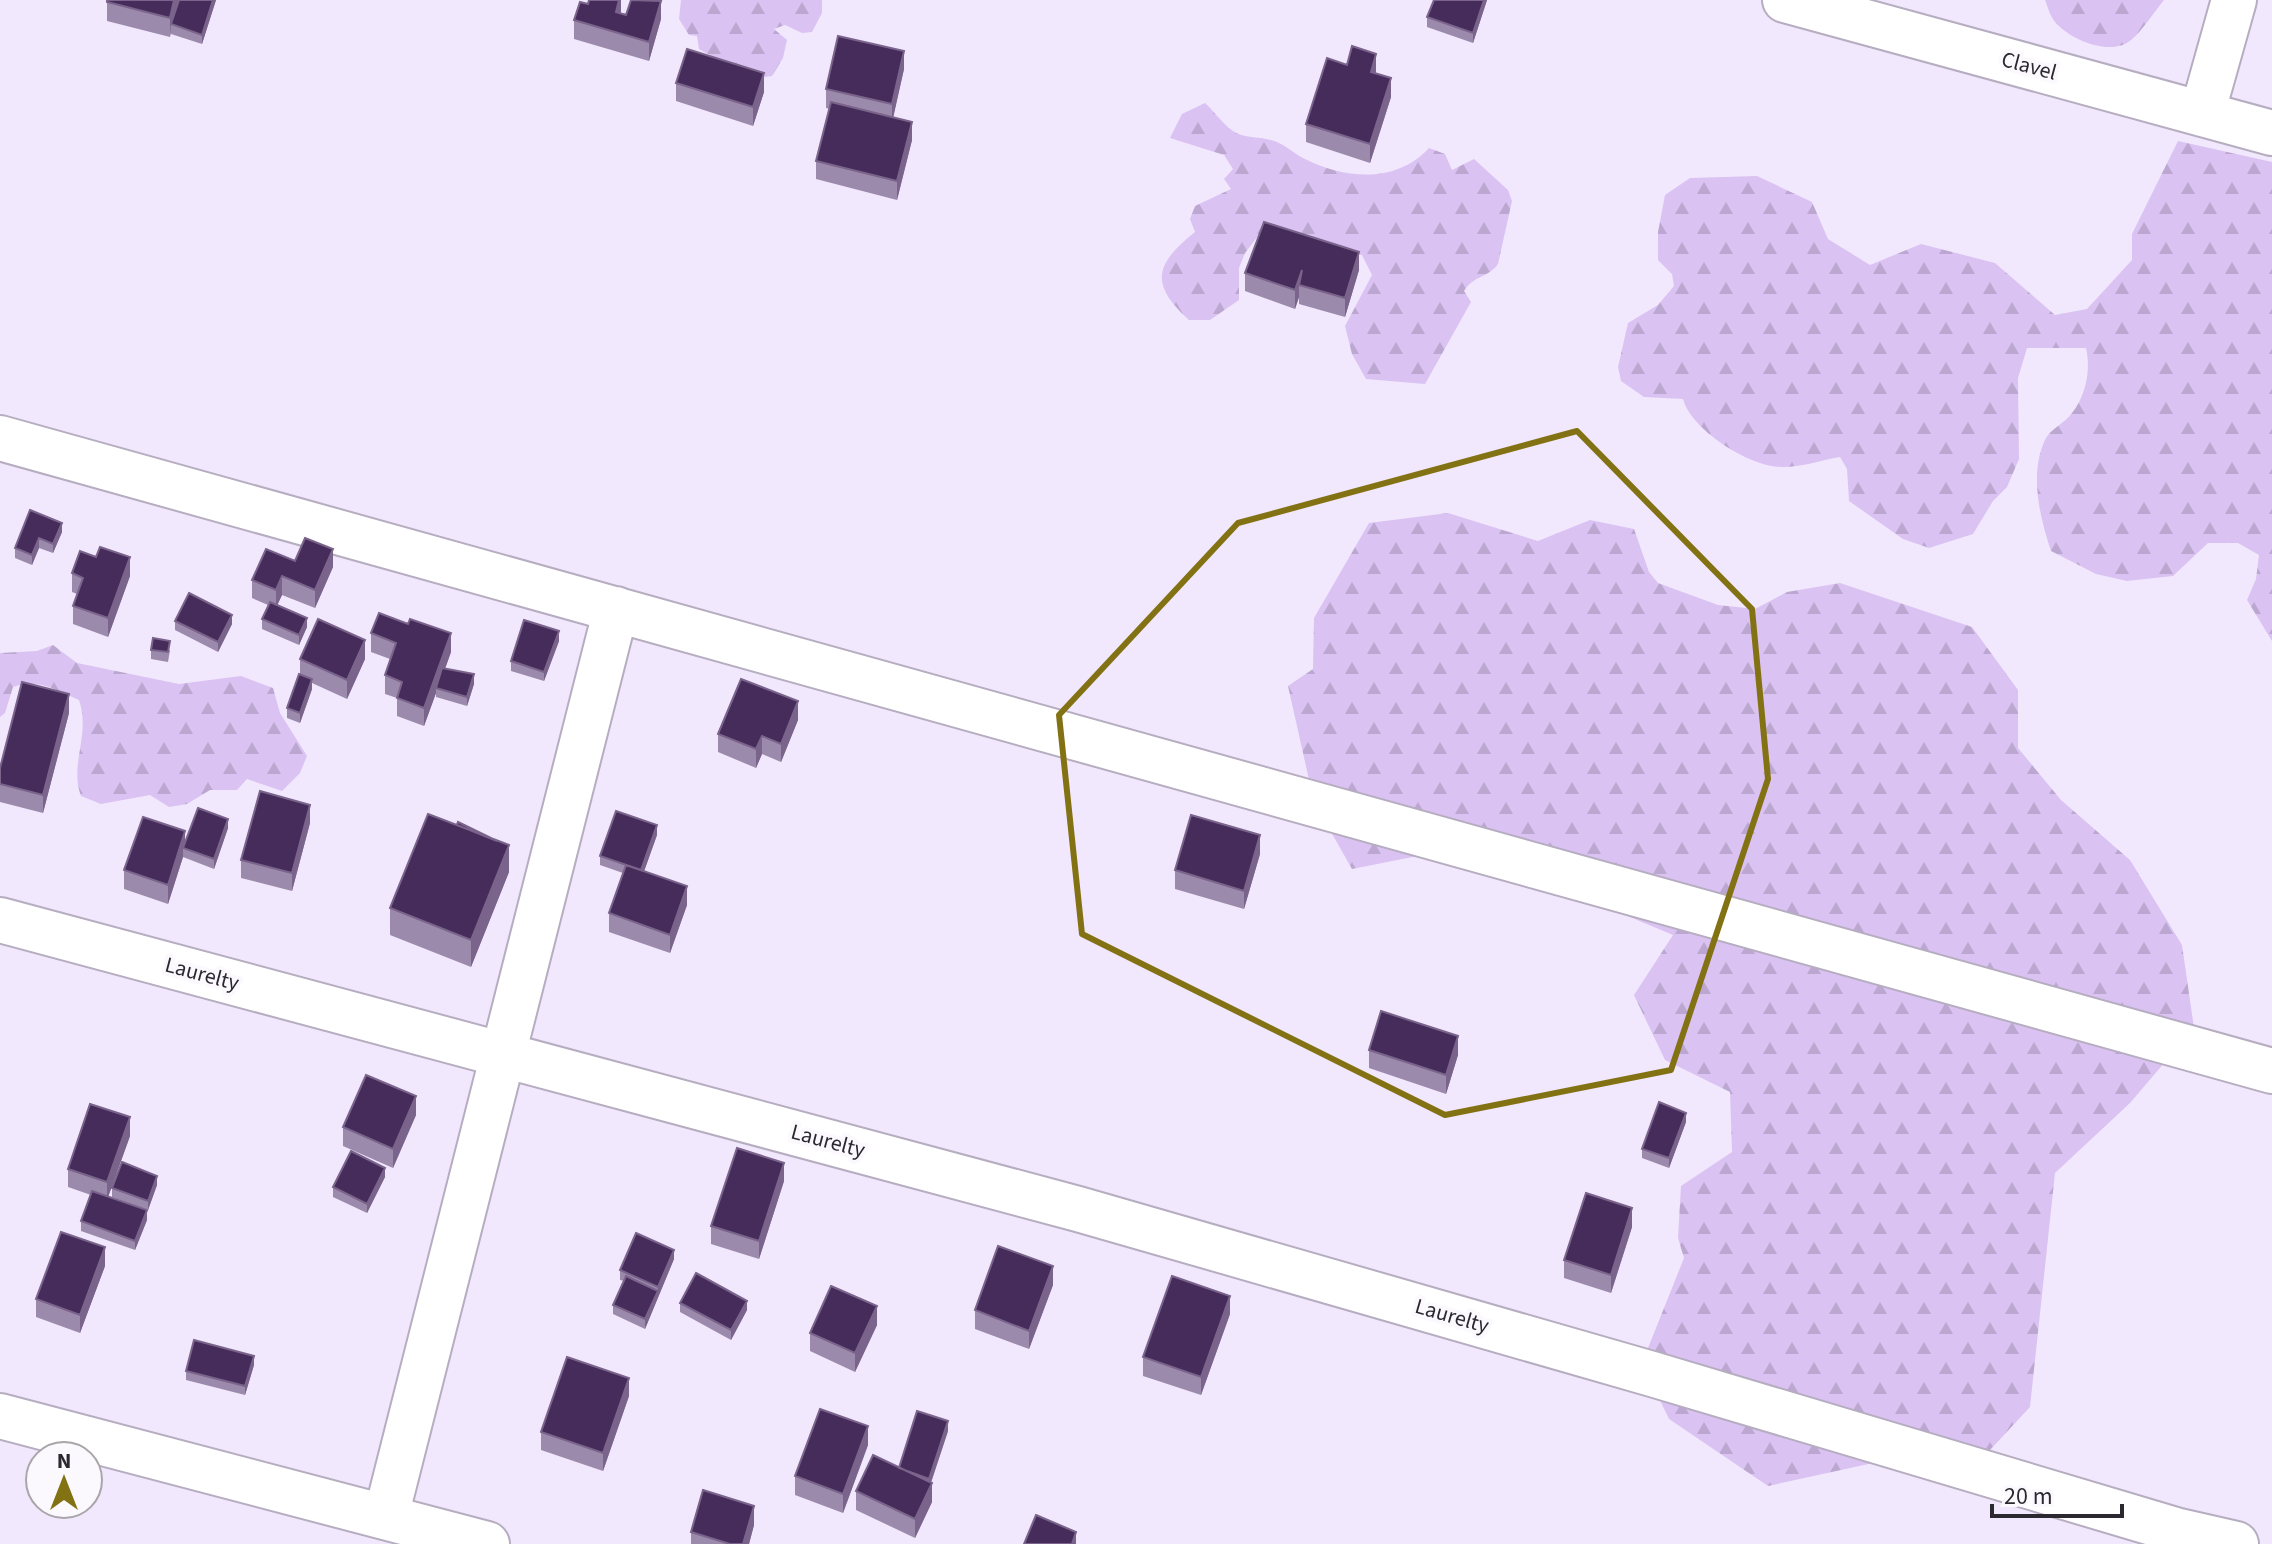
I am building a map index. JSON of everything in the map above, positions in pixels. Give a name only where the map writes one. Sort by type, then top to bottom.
[{"type":"street","name":"Clavel","points":[[1785,0],[2272,133]]},
{"type":"street","points":[[2202,114],[2234,0]]},
{"type":"street","points":[[0,438],[2272,1071]]},
{"type":"street","points":[[386,1516],[616,609]]},
{"type":"street","name":"Laurelty","points":[[0,920],[1078,1209],[1652,1374],[2164,1527],[2236,1544]]},
{"type":"street","points":[[0,1416],[487,1544]]},
{"type":"highlighted area","points":[[1577,431],[1752,609],[1768,779],[1671,1070],[1445,1115],[1082,934],[1059,715],[1238,523]]},
{"type":"green space","points":[[681,0],[822,0],[822,13],[812,32],[802,33],[785,25],[774,29],[787,40],[783,58],[772,76],[753,79],[699,49],[697,36],[689,35],[679,19]]},
{"type":"green space","points":[[2045,0],[2164,0],[2131,40],[2123,45],[2102,47],[2081,40],[2063,29],[2054,21]]},
{"type":"green space","points":[[1205,103],[1236,133],[1274,141],[1305,159],[1338,171],[1354,174],[1387,172],[1416,159],[1429,148],[1445,154],[1452,170],[1474,159],[1508,190],[1512,201],[1498,264],[1464,291],[1471,302],[1425,384],[1366,379],[1352,354],[1345,326],[1372,275],[1362,255],[1351,254],[1327,241],[1273,230],[1258,236],[1245,253],[1239,268],[1239,300],[1210,320],[1189,320],[1167,296],[1162,274],[1165,264],[1195,232],[1190,219],[1195,206],[1231,189],[1224,179],[1233,169],[1224,155],[1170,138],[1182,114]]},
{"type":"green space","points":[[2178,141],[2272,162],[2272,641],[2247,600],[2256,579],[2259,555],[2238,543],[2208,543],[2173,576],[2127,581],[2096,574],[2051,551],[2038,496],[2040,453],[2047,436],[2069,417],[2081,398],[2087,373],[2086,348],[2027,348],[2018,378],[2019,459],[2007,487],[1993,501],[1973,534],[1929,548],[1903,539],[1849,501],[1847,469],[1840,457],[1790,467],[1755,461],[1710,434],[1688,411],[1683,399],[1644,397],[1621,381],[1618,367],[1628,323],[1658,305],[1674,286],[1672,274],[1658,260],[1658,232],[1665,195],[1690,178],[1757,176],[1812,202],[1828,239],[1870,265],[1921,244],[1995,263],[2055,315],[2087,309],[2132,260],[2132,234]]},
{"type":"green space","points":[[1448,513],[1538,541],[1590,520],[1634,529],[1649,572],[1658,583],[1718,605],[1755,609],[1787,592],[1840,583],[1972,627],[2018,690],[2018,748],[2061,800],[2130,860],[2182,945],[2194,1028],[2130,1103],[2055,1173],[2030,1407],[1990,1450],[1935,1477],[1896,1458],[1768,1486],[1669,1419],[1642,1363],[1684,1258],[1678,1238],[1681,1186],[1732,1152],[1730,1092],[1665,1060],[1634,995],[1673,935],[1484,856],[1464,822],[1443,851],[1352,869],[1314,802],[1288,686],[1313,669],[1314,618],[1369,523]]},
{"type":"green space","points":[[53,645],[77,663],[179,684],[241,676],[273,688],[280,713],[307,756],[300,773],[282,791],[247,779],[237,790],[210,790],[187,804],[169,807],[150,795],[101,804],[81,796],[77,772],[83,725],[79,700],[47,686],[31,684],[13,687],[5,713],[0,717],[0,653],[37,651]]},
{"type":"building","points":[[107,0],[174,0],[170,18]]},
{"type":"building","points":[[179,0],[213,0],[202,35],[171,24]]},
{"type":"building","points":[[589,0],[619,0],[616,12],[626,15],[631,0],[661,1],[649,42],[574,20],[580,2],[588,4]]},
{"type":"building","points":[[1434,0],[1484,0],[1473,33],[1427,17]]},
{"type":"building","points":[[838,36],[904,51],[892,104],[826,89]]},
{"type":"building","points":[[1352,46],[1376,54],[1371,72],[1391,78],[1370,144],[1306,124],[1327,58],[1347,65]]},
{"type":"building","points":[[687,49],[764,73],[753,107],[676,83]]},
{"type":"building","points":[[831,102],[912,122],[897,181],[816,161]]},
{"type":"building","points":[[1264,222],[1359,252],[1345,298],[1299,285],[1302,270],[1295,290],[1245,273]]},
{"type":"building","points":[[30,510],[62,523],[53,544],[39,538],[32,555],[15,548]]},
{"type":"building","points":[[305,538],[333,549],[315,590],[282,576],[276,590],[252,580],[266,549],[295,561]]},
{"type":"building","points":[[100,547],[130,557],[108,618],[73,606],[83,578],[72,573],[80,551],[96,557]]},
{"type":"building","points":[[189,593],[232,615],[218,642],[175,621]]},
{"type":"building","points":[[270,602],[307,618],[299,635],[262,619]]},
{"type":"building","points":[[379,613],[408,624],[410,619],[451,633],[424,708],[397,698],[402,682],[385,675],[396,643],[371,633]]},
{"type":"building","points":[[318,619],[365,640],[347,680],[300,659]]},
{"type":"building","points":[[524,620],[559,631],[544,672],[511,661]]},
{"type":"building","points":[[153,638],[170,641],[168,652],[151,650]]},
{"type":"building","points":[[442,668],[474,674],[467,697],[436,688]]},
{"type":"building","points":[[299,674],[312,679],[300,713],[287,708]]},
{"type":"building","points":[[741,679],[798,701],[781,744],[762,736],[756,749],[718,734]]},
{"type":"building","points":[[22,682],[69,694],[43,795],[0,784],[0,768]]},
{"type":"building","points":[[260,791],[310,805],[292,873],[241,860]]},
{"type":"building","points":[[198,808],[228,819],[214,859],[183,848]]},
{"type":"building","points":[[616,811],[657,825],[641,870],[600,856]]},
{"type":"building","points":[[428,814],[509,845],[471,940],[390,908]]},
{"type":"building","points":[[1191,815],[1260,835],[1244,891],[1175,870]]},
{"type":"building","points":[[143,817],[185,831],[168,885],[124,870]]},
{"type":"building","points":[[458,822],[497,841],[457,825]]},
{"type":"building","points":[[626,865],[687,886],[670,935],[609,913]]},
{"type":"building","points":[[1381,1011],[1458,1036],[1446,1075],[1369,1050]]},
{"type":"building","points":[[366,1075],[416,1096],[393,1149],[343,1127]]},
{"type":"building","points":[[1659,1102],[1686,1113],[1669,1158],[1642,1149]]},
{"type":"building","points":[[90,1104],[130,1117],[107,1182],[68,1169]]},
{"type":"building","points":[[737,1148],[784,1163],[759,1241],[711,1226]]},
{"type":"building","points":[[351,1151],[385,1168],[367,1204],[333,1187]]},
{"type":"building","points":[[122,1162],[157,1176],[148,1201],[112,1188]]},
{"type":"building","points":[[92,1191],[147,1210],[135,1241],[81,1221]]},
{"type":"building","points":[[1586,1193],[1632,1208],[1611,1275],[1564,1260]]},
{"type":"building","points":[[61,1232],[105,1247],[80,1315],[36,1299]]},
{"type":"building","points":[[636,1233],[674,1250],[658,1287],[620,1270]]},
{"type":"building","points":[[998,1246],[1053,1266],[1029,1331],[975,1310]]},
{"type":"building","points":[[696,1273],[747,1301],[731,1330],[680,1303]]},
{"type":"building","points":[[626,1276],[658,1291],[645,1319],[613,1305]]},
{"type":"building","points":[[1172,1276],[1230,1296],[1201,1377],[1143,1357]]},
{"type":"building","points":[[831,1286],[877,1306],[855,1353],[810,1333]]},
{"type":"building","points":[[194,1340],[254,1356],[245,1386],[186,1371]]},
{"type":"building","points":[[567,1357],[629,1378],[603,1453],[541,1432]]},
{"type":"building","points":[[820,1409],[868,1426],[843,1494],[795,1476]]},
{"type":"building","points":[[917,1411],[948,1421],[929,1479],[899,1468]]},
{"type":"building","points":[[873,1455],[932,1483],[915,1519],[856,1491]]},
{"type":"building","points":[[703,1490],[754,1506],[743,1544],[730,1544],[691,1532]]},
{"type":"building","points":[[1036,1515],[1076,1532],[1072,1544],[1024,1544]]}]
